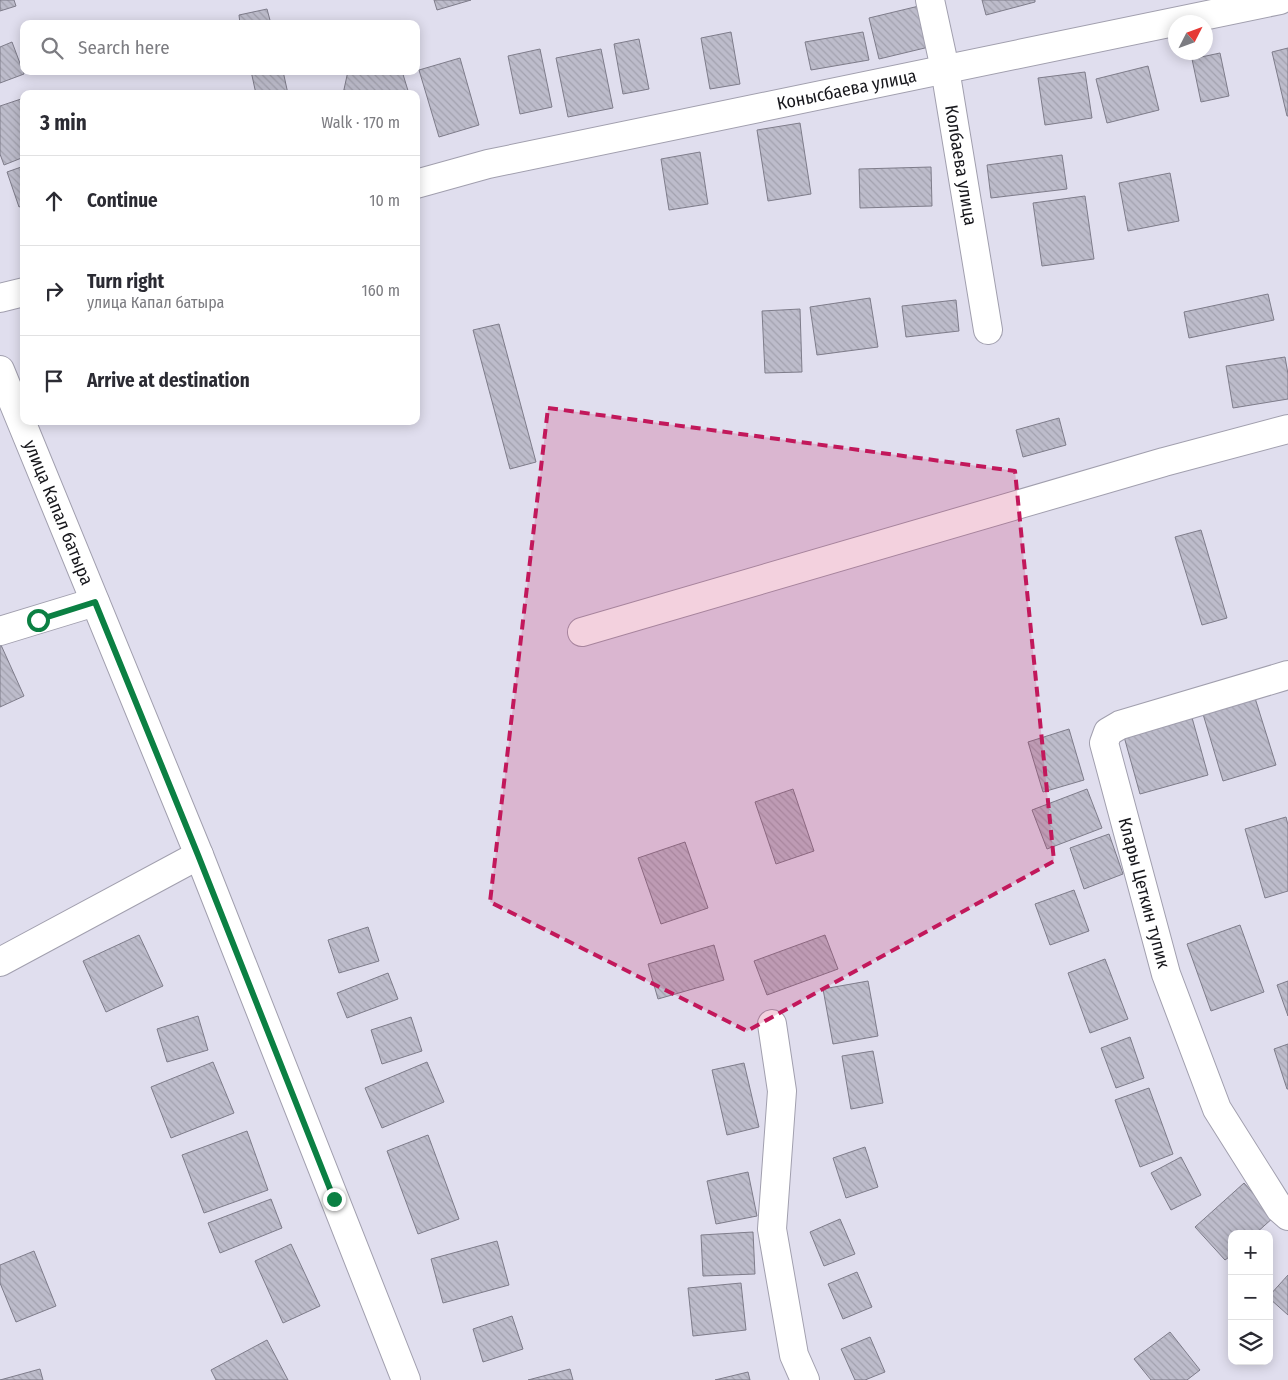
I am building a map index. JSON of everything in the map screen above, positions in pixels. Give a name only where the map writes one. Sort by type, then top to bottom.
[{"type":"street","name":"Колбаева улица","points":[[930,0],[945,69],[988,330]]},
{"type":"street","name":"Конысбаева улица","points":[[420,183],[488,164],[1280,0]]},
{"type":"street","points":[[0,298],[20,293]]},
{"type":"street","name":"улица Капал батыра","points":[[0,370],[20,419]]},
{"type":"street","name":"улица Капал батыра","points":[[23,425],[198,855],[406,1380]]},
{"type":"street","points":[[582,632],[1164,462],[1288,429]]},
{"type":"street","points":[[0,631],[95,602]]},
{"type":"street","name":"Клары Цеткин тупик","points":[[1288,675],[1120,725],[1108,732],[1104,743],[1166,974],[1217,1109],[1280,1209],[1288,1216]]},
{"type":"street","points":[[0,962],[198,855]]},
{"type":"street","points":[[772,1024],[782,1091],[772,1229],[794,1355],[805,1380]]},
{"type":"highlighted area","points":[[548,408],[1015,471],[1054,861],[747,1031],[490,902]]},
{"type":"building","points":[[0,0],[14,0],[16,6],[0,11]]},
{"type":"building","points":[[434,0],[471,0],[437,10]]},
{"type":"building","points":[[982,0],[1035,0],[1035,2],[986,15]]},
{"type":"building","points":[[919,6],[929,47],[879,59],[869,18]]},
{"type":"building","points":[[267,9],[270,20],[240,20],[239,15]]},
{"type":"building","points":[[731,32],[740,84],[710,89],[701,38]]},
{"type":"building","points":[[863,32],[869,60],[811,70],[805,42]]},
{"type":"building","points":[[639,39],[649,89],[623,94],[614,44]]},
{"type":"building","points":[[12,42],[20,63],[21,75],[0,83],[0,47]]},
{"type":"building","points":[[1288,48],[1288,116],[1287,116],[1272,52]]},
{"type":"building","points":[[540,49],[552,107],[520,114],[508,56]]},
{"type":"building","points":[[601,49],[613,108],[568,117],[556,58]]},
{"type":"building","points":[[1220,53],[1229,96],[1201,102],[1192,60],[1213,60],[1213,54]]},
{"type":"building","points":[[460,58],[479,125],[439,137],[420,70]]},
{"type":"building","points":[[1148,66],[1159,110],[1107,123],[1096,79]]},
{"type":"building","points":[[1085,72],[1092,118],[1045,125],[1038,78]]},
{"type":"building","points":[[252,75],[284,75],[287,90],[255,90]]},
{"type":"building","points":[[347,75],[403,75],[408,90],[344,90]]},
{"type":"building","points":[[20,99],[20,159],[4,165],[0,154],[0,106]]},
{"type":"building","points":[[800,123],[811,194],[768,201],[757,130]]},
{"type":"building","points":[[700,152],[708,204],[669,210],[661,159]]},
{"type":"building","points":[[1062,155],[1067,189],[991,198],[987,165]]},
{"type":"building","points":[[20,167],[19,207],[7,172]]},
{"type":"building","points":[[931,167],[932,206],[860,208],[859,169]]},
{"type":"building","points":[[1170,173],[1179,221],[1128,231],[1119,183]]},
{"type":"building","points":[[1085,196],[1094,259],[1042,266],[1033,203]]},
{"type":"building","points":[[1268,294],[1274,320],[1189,338],[1184,312]]},
{"type":"building","points":[[870,298],[878,347],[817,355],[810,307]]},
{"type":"building","points":[[956,300],[959,331],[906,337],[902,306]]},
{"type":"building","points":[[800,309],[802,372],[765,373],[762,311]]},
{"type":"building","points":[[499,324],[536,462],[510,469],[473,330]]},
{"type":"building","points":[[1285,357],[1288,374],[1288,399],[1233,408],[1226,366]]},
{"type":"building","points":[[1059,418],[1066,445],[1023,457],[1016,430]]},
{"type":"building","points":[[1201,530],[1227,618],[1202,625],[1175,537]]},
{"type":"building","points":[[0,646],[24,696],[0,707]]},
{"type":"building","points":[[1255,698],[1276,765],[1223,781],[1203,714]]},
{"type":"building","points":[[1191,714],[1208,775],[1140,794],[1123,733]]},
{"type":"building","points":[[1069,729],[1084,780],[1043,792],[1028,742]]},
{"type":"building","points":[[793,789],[814,851],[776,864],[755,802]]},
{"type":"building","points":[[1087,789],[1102,828],[1047,849],[1032,810]]},
{"type":"building","points":[[1286,817],[1288,825],[1288,891],[1265,898],[1245,829]]},
{"type":"building","points":[[1109,834],[1123,874],[1084,889],[1070,848]]},
{"type":"building","points":[[685,842],[708,908],[661,924],[638,858]]},
{"type":"building","points":[[1074,890],[1089,931],[1050,945],[1035,904]]},
{"type":"building","points":[[1240,925],[1264,992],[1211,1011],[1187,944]]},
{"type":"building","points":[[368,927],[379,961],[339,973],[328,940]]},
{"type":"building","points":[[139,935],[163,986],[106,1012],[83,961]]},
{"type":"building","points":[[825,935],[838,969],[767,995],[754,961]]},
{"type":"building","points":[[714,945],[724,980],[658,999],[648,964]]},
{"type":"building","points":[[1105,959],[1128,1019],[1090,1033],[1068,973]]},
{"type":"building","points":[[388,973],[398,999],[347,1018],[337,993]]},
{"type":"building","points":[[868,981],[878,1036],[833,1044],[823,989]]},
{"type":"building","points":[[1288,981],[1288,1016],[1277,985]]},
{"type":"building","points":[[198,1016],[208,1050],[167,1062],[157,1029]]},
{"type":"building","points":[[411,1017],[422,1051],[382,1064],[371,1030]]},
{"type":"building","points":[[1130,1037],[1144,1078],[1116,1088],[1101,1048]]},
{"type":"building","points":[[1288,1044],[1288,1089],[1287,1089],[1274,1049]]},
{"type":"building","points":[[873,1051],[883,1103],[851,1109],[842,1056]]},
{"type":"building","points":[[213,1062],[234,1113],[171,1138],[151,1087]]},
{"type":"building","points":[[427,1062],[444,1102],[382,1128],[365,1088]]},
{"type":"building","points":[[744,1063],[759,1127],[727,1135],[712,1070]]},
{"type":"building","points":[[1149,1088],[1173,1154],[1140,1167],[1115,1100]]},
{"type":"building","points":[[247,1131],[268,1190],[204,1213],[182,1155]]},
{"type":"building","points":[[428,1135],[459,1219],[418,1234],[387,1151]]},
{"type":"building","points":[[865,1147],[878,1187],[846,1198],[833,1158]]},
{"type":"building","points":[[1181,1157],[1201,1195],[1171,1210],[1151,1173]]},
{"type":"building","points":[[748,1172],[757,1216],[716,1224],[707,1181]]},
{"type":"building","points":[[1244,1183],[1274,1217],[1259,1230],[1228,1230],[1228,1258],[1225,1260],[1195,1227]]},
{"type":"building","points":[[271,1199],[282,1228],[220,1253],[208,1223]]},
{"type":"building","points":[[840,1219],[855,1254],[824,1266],[810,1232]]},
{"type":"building","points":[[753,1232],[755,1274],[703,1276],[701,1235]]},
{"type":"building","points":[[497,1241],[509,1285],[443,1303],[431,1259]]},
{"type":"building","points":[[291,1244],[320,1306],[283,1323],[255,1261]]},
{"type":"building","points":[[34,1251],[56,1306],[16,1322],[0,1283],[0,1265]]},
{"type":"building","points":[[857,1272],[872,1307],[843,1319],[828,1284]]},
{"type":"building","points":[[1288,1275],[1288,1315],[1273,1302],[1273,1292]]},
{"type":"building","points":[[741,1283],[746,1330],[693,1336],[688,1288]]},
{"type":"building","points":[[512,1316],[523,1349],[483,1362],[473,1329]]},
{"type":"building","points":[[1170,1332],[1200,1370],[1187,1380],[1151,1380],[1134,1359]]},
{"type":"building","points":[[870,1337],[885,1372],[865,1380],[855,1380],[841,1349]]},
{"type":"building","points":[[267,1340],[288,1380],[216,1380],[211,1370]]},
{"type":"building","points":[[40,1369],[43,1380],[0,1380]]},
{"type":"building","points":[[570,1369],[573,1380],[528,1380]]},
{"type":"building","points":[[748,1372],[750,1380],[715,1380]]},
{"type":"route","points":[[38,620],[95,602],[198,855],[334,1199]]}]
